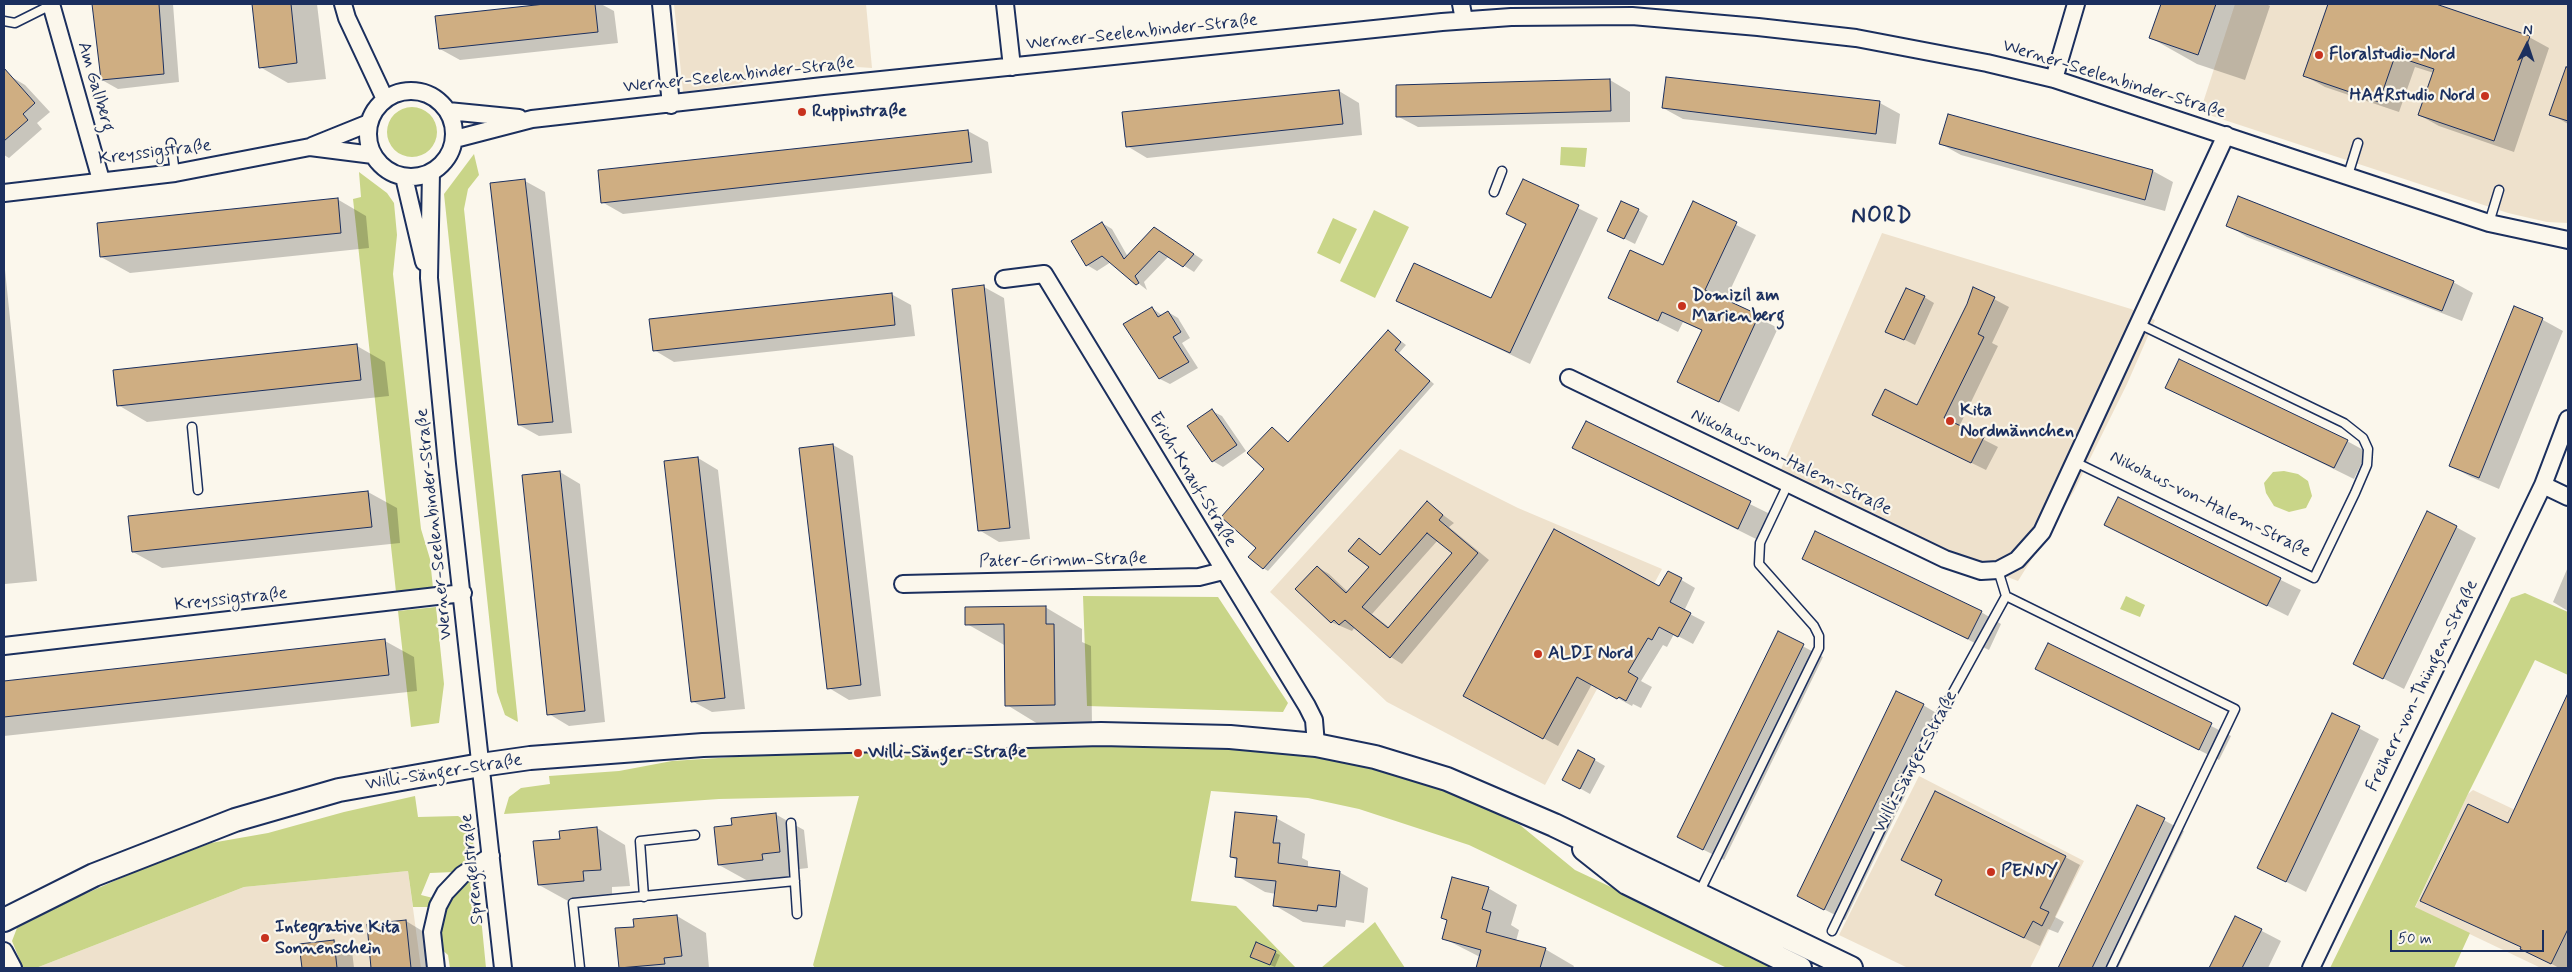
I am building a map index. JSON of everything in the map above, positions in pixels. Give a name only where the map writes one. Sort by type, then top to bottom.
[{"type":"main road","name":"Willi-Sänger-Straße","points":[[4,920],[94,875],[235,820],[339,790],[481,765],[530,758],[695,746],[1100,734],[1230,737],[1316,745],[1375,757],[1447,779],[1554,825],[1851,968]]},
{"type":"main road","name":"Willi-Sänger-Straße","points":[[1554,825],[1627,883],[1800,968]]},
{"type":"street","name":"Am Gallberg","points":[[51,4],[101,180]]},
{"type":"street","points":[[343,4],[347,18],[385,99]]},
{"type":"street","points":[[661,4],[671,105]]},
{"type":"street","points":[[1005,4],[1012,68]]},
{"type":"street","points":[[2054,79],[2076,4]]},
{"type":"street","name":"Werner-Seelenbinder-Straße","points":[[455,140],[532,119],[671,105],[813,87],[1012,68],[1463,12],[1511,17],[1632,16],[1758,26],[1856,38],[1920,49],[2054,79],[2489,223],[2568,240]]},
{"type":"street","points":[[401,91],[420,91],[436,98],[448,111],[454,124],[455,140],[447,159],[431,172],[418,177],[404,177],[386,169],[374,155],[368,140],[369,123],[375,110],[385,99],[401,91]]},
{"type":"street","name":"Werner-Seelenbinder-Straße","points":[[448,111],[532,119]]},
{"type":"street","name":"Kreyssigstraße","points":[[4,193],[101,180],[175,173],[310,147],[369,123]]},
{"type":"street","points":[[1998,570],[2017,560],[2042,532],[2226,135]]},
{"type":"street","name":"Kreyssigstraße","points":[[310,147],[374,155]]},
{"type":"street","name":"Werner-Seelenbinder-Straße","points":[[431,172],[429,278],[481,765]]},
{"type":"street","name":"Werner-Seelenbinder-Straße","points":[[404,177],[406,192],[429,278]]},
{"type":"street","name":"Erich-Knauf-Straße","points":[[1004,279],[1044,274],[1223,571],[1307,706],[1314,720],[1316,745]]},
{"type":"street","name":"Nikolaus-von-Halem-Straße","points":[[1569,378],[1960,565],[1981,571],[1998,570]]},
{"type":"street","name":"Freiherr-von-Thüngen-Straße","points":[[2311,968],[2542,485],[2568,418]]},
{"type":"street","points":[[2542,485],[2568,497]]},
{"type":"street","name":"Pater-Grimm-Straße","points":[[903,584],[1200,577],[1223,571]]},
{"type":"street","name":"Kreyssigstraße","points":[[4,646],[463,593]]},
{"type":"street","name":"Sprengelstraße","points":[[481,765],[504,968]]},
{"type":"street","points":[[436,968],[432,932],[438,906],[445,893],[462,875],[491,856]]},
{"type":"street","points":[[4,951],[13,968]]},
{"type":"lane","points":[[4,21],[15,23],[51,4]]},
{"type":"lane","points":[[171,143],[175,173]]},
{"type":"lane","points":[[2348,175],[2358,143]]},
{"type":"lane","points":[[1494,192],[1502,171]]},
{"type":"lane","points":[[2489,223],[2499,190]]},
{"type":"lane","name":"Nikolaus-von-Halem-Straße","points":[[2075,462],[2314,578],[2355,493],[2367,465],[2368,449],[2363,438],[2344,423],[2139,324]]},
{"type":"lane","points":[[192,427],[198,490]]},
{"type":"lane","points":[[1698,894],[1819,648],[1819,636],[1814,626],[1760,564],[1760,543],[1788,484]]},
{"type":"lane","points":[[1998,570],[2006,596],[2235,709],[2111,968]]},
{"type":"lane","name":"Willi-Sänger-Straße","points":[[1832,931],[1902,785],[2006,596]]},
{"type":"lane","points":[[791,823],[797,914]]},
{"type":"lane","points":[[644,896],[640,841],[695,835]]},
{"type":"lane","points":[[580,968],[573,903],[795,881]]},
{"type":"shaded area","points":[[674,4],[866,4],[872,68],[842,66],[779,70],[738,84],[683,92]]},
{"type":"shaded area","points":[[2235,4],[2568,4],[2568,223],[2547,222],[2508,213],[2200,112]]},
{"type":"shaded area","name":"Kita Nordmännchen","points":[[1882,233],[2131,309],[2155,320],[2127,384],[2074,491],[2018,581],[1773,488]]},
{"type":"shaded area","points":[[1400,449],[1518,508],[1662,569],[1545,785],[1387,702],[1270,592]]},
{"type":"shaded area","points":[[1919,776],[2084,861],[2030,968],[1908,968],[1839,935]]},
{"type":"shaded area","points":[[2473,790],[2568,835],[2568,968],[2541,968],[2415,908],[2468,794]]},
{"type":"shaded area","name":"Integrative Kita Sonnenschein","points":[[408,871],[421,968],[36,968],[244,887]]},
{"type":"green space","points":[[417,107],[430,114],[436,122],[436,142],[430,150],[422,156],[407,157],[394,150],[388,142],[387,127],[394,114],[402,108]]},
{"type":"green space","points":[[1561,147],[1587,148],[1585,167],[1560,165]]},
{"type":"green space","points":[[474,154],[479,175],[468,189],[464,209],[518,722],[505,715],[497,692],[444,194]]},
{"type":"green space","points":[[359,172],[387,193],[394,203],[397,235],[393,274],[421,529],[430,559],[433,588],[396,592],[353,199],[361,197]]},
{"type":"green space","points":[[1374,210],[1409,227],[1375,298],[1340,281]]},
{"type":"green space","points":[[1333,218],[1357,229],[1340,264],[1317,253]]},
{"type":"green space","points":[[2284,471],[2298,474],[2308,481],[2312,496],[2306,508],[2289,512],[2274,506],[2266,493],[2264,483],[2273,472]]},
{"type":"green space","points":[[2525,593],[2568,612],[2568,675],[2535,660],[2468,794],[2415,907],[2470,933],[2454,968],[2330,968],[2511,598]]},
{"type":"green space","points":[[1083,596],[1218,597],[1288,703],[1283,712],[1087,706]]},
{"type":"green space","points":[[2126,596],[2145,605],[2140,617],[2120,609]]},
{"type":"green space","points":[[436,607],[444,684],[439,723],[411,727],[398,611]]},
{"type":"green space","points":[[1052,745],[1266,749],[1348,761],[1451,791],[1520,825],[1575,870],[1782,968],[1727,968],[1469,845],[1359,809],[1308,798],[1211,791],[1191,901],[1236,906],[1296,968],[815,968],[813,965],[859,796],[719,799],[504,814],[509,797],[521,788],[550,784],[549,776],[619,771],[672,761],[749,756]]},
{"type":"green space","points":[[415,796],[418,817],[458,816],[471,824],[475,857],[454,872],[430,873],[421,895],[433,898],[432,907],[413,907],[408,871],[244,887],[36,968],[23,968],[12,941],[17,928],[78,897],[146,867],[211,843],[268,833],[344,812]]},
{"type":"green space","points":[[477,876],[486,968],[450,968],[448,955],[440,948],[438,935],[442,909],[464,881]]},
{"type":"green space","points":[[1375,922],[1405,968],[1321,968]]},
{"type":"building","points":[[92,4],[159,4],[164,74],[101,80]]},
{"type":"building","points":[[252,4],[291,4],[297,63],[259,68]]},
{"type":"building","points":[[545,4],[595,4],[598,32],[439,49],[435,16]]},
{"type":"building","points":[[2161,4],[2216,4],[2198,55],[2149,38]]},
{"type":"building","points":[[2328,4],[2436,4],[2530,36],[2494,141],[2418,115],[2434,69],[2395,56],[2379,102],[2303,76]]},
{"type":"building","points":[[2566,67],[2568,67],[2568,121],[2549,115]]},
{"type":"building","points":[[4,68],[35,103],[23,114],[28,120],[4,141]]},
{"type":"building","points":[[1666,77],[1880,101],[1876,134],[1662,108]]},
{"type":"building","points":[[1610,79],[1611,111],[1396,117],[1396,85]]},
{"type":"building","points":[[1339,90],[1343,124],[1126,147],[1122,112]]},
{"type":"building","points":[[1948,114],[2153,170],[2145,200],[1939,144]]},
{"type":"building","points":[[968,130],[972,162],[601,203],[598,170]]},
{"type":"building","points":[[525,179],[553,422],[518,425],[490,183]]},
{"type":"building","points":[[1523,179],[1579,205],[1510,353],[1396,301],[1414,263],[1491,298],[1526,224],[1506,214]]},
{"type":"building","points":[[2238,196],[2454,281],[2442,311],[2226,226]]},
{"type":"building","points":[[338,198],[341,233],[100,257],[97,223]]},
{"type":"building","points":[[1621,201],[1639,209],[1624,239],[1607,231]]},
{"type":"building","name":"Domizil am Marienberg","points":[[1693,201],[1737,222],[1705,290],[1759,315],[1719,402],[1677,382],[1702,330],[1662,312],[1658,321],[1608,298],[1630,250],[1663,265]]},
{"type":"building","points":[[1102,222],[1124,259],[1154,227],[1194,254],[1183,267],[1159,251],[1135,276],[1139,283],[1136,285],[1102,256],[1086,266],[1071,241]]},
{"type":"building","points":[[984,285],[1010,528],[978,531],[952,289]]},
{"type":"building","points":[[1973,287],[1995,297],[1978,334],[1984,337],[1944,418],[1984,437],[1971,463],[1872,415],[1885,389],[1917,405],[1967,304]]},
{"type":"building","points":[[1906,288],[1925,296],[1904,340],[1885,332]]},
{"type":"building","points":[[892,293],[895,325],[653,351],[649,319]]},
{"type":"building","points":[[2514,306],[2543,318],[2479,478],[2449,466]]},
{"type":"building","points":[[1152,307],[1158,317],[1168,311],[1181,332],[1173,337],[1189,362],[1159,379],[1123,324]]},
{"type":"building","points":[[1388,330],[1401,342],[1395,350],[1430,381],[1263,569],[1248,557],[1256,548],[1221,517],[1264,469],[1247,453],[1272,427],[1288,442]]},
{"type":"building","points":[[357,344],[361,380],[117,406],[113,370]]},
{"type":"building","points":[[2179,359],[2348,440],[2334,468],[2165,388]]},
{"type":"building","points":[[1212,409],[1237,445],[1212,462],[1187,426]]},
{"type":"building","points":[[1586,421],[1751,501],[1738,529],[1572,448]]},
{"type":"building","points":[[833,444],[861,685],[827,689],[799,448]]},
{"type":"building","points":[[698,457],[725,698],[691,702],[664,461]]},
{"type":"building","points":[[560,471],[585,711],[547,715],[522,475]]},
{"type":"building","points":[[368,491],[372,527],[132,552],[128,516]]},
{"type":"building","points":[[2118,497],[2281,578],[2267,606],[2104,525]]},
{"type":"building","points":[[1427,501],[1443,515],[1439,520],[1478,553],[1390,658],[1345,620],[1339,625],[1334,620],[1331,623],[1295,589],[1317,566],[1346,593],[1369,567],[1348,551],[1359,538],[1380,555]],"holes":[[[1427,533],[1452,553],[1388,628],[1362,607]]]},
{"type":"building","points":[[2427,511],[2457,526],[2383,679],[2353,664]]},
{"type":"building","name":"ALDI Nord","points":[[1554,529],[1659,586],[1668,571],[1682,578],[1670,602],[1691,613],[1678,637],[1659,627],[1652,640],[1648,638],[1628,672],[1638,678],[1626,701],[1619,697],[1617,699],[1577,677],[1543,739],[1463,696]]},
{"type":"building","points":[[1815,531],[1982,611],[1968,639],[1802,559]]},
{"type":"building","points":[[1046,606],[1046,624],[1054,624],[1055,705],[1005,706],[1004,624],[965,625],[965,607]]},
{"type":"building","points":[[1778,631],[1804,644],[1703,850],[1677,837]]},
{"type":"building","points":[[385,639],[389,675],[4,717],[4,681]]},
{"type":"building","points":[[2048,643],[2212,723],[2199,750],[2035,669]]},
{"type":"building","points":[[1896,691],[1924,704],[1824,910],[1797,896]]},
{"type":"building","points":[[2568,693],[2568,929],[2551,964],[2520,949],[2521,947],[2420,901],[2468,804],[2508,823]]},
{"type":"building","points":[[2332,713],[2360,726],[2286,882],[2257,868]]},
{"type":"building","points":[[1578,750],[1595,759],[1580,789],[1562,780]]},
{"type":"building","name":"PENNY","points":[[1935,791],[2066,856],[2040,908],[2049,912],[2042,926],[2033,921],[2024,938],[1935,895],[1942,880],[1901,860]]},
{"type":"building","points":[[2137,805],[2165,818],[2092,968],[2058,968]]},
{"type":"building","points":[[1235,812],[1277,816],[1273,843],[1280,843],[1278,863],[1340,871],[1336,907],[1318,905],[1317,911],[1273,906],[1276,881],[1235,877],[1237,858],[1230,857]]},
{"type":"building","points":[[776,813],[780,852],[762,854],[763,860],[718,865],[714,827],[732,825],[731,818]]},
{"type":"building","points":[[597,827],[601,870],[583,871],[584,881],[538,885],[533,841],[560,839],[559,831]]},
{"type":"building","points":[[1452,877],[1489,887],[1482,909],[1491,912],[1486,932],[1546,948],[1540,968],[1476,968],[1481,950],[1442,939],[1447,920],[1441,918]]},
{"type":"building","points":[[677,915],[682,956],[664,958],[665,964],[619,968],[615,928],[634,927],[633,919]]},
{"type":"building","points":[[2235,916],[2262,929],[2242,968],[2209,968]]},
{"type":"building","points":[[406,920],[411,968],[371,968],[367,924]]},
{"type":"building","points":[[334,940],[337,968],[302,968],[299,944]]},
{"type":"building","points":[[1256,942],[1276,951],[1270,965],[1250,957]]},
{"type":"place","name":"Floralstudio-Nord","points":[[2319,55]]},
{"type":"place","name":"HAARstudio Nord","points":[[2485,96]]},
{"type":"place","name":"Ruppinstraße","points":[[802,112]]},
{"type":"place","name":"Domizil am Marienberg","points":[[1682,306]]},
{"type":"place","name":"Kita Nordmännchen","points":[[1950,421]]},
{"type":"place","name":"ALDI Nord","points":[[1538,654]]},
{"type":"place","name":"Willi-Sänger-Straße","points":[[858,753]]},
{"type":"place","name":"PENNY","points":[[1991,872]]},
{"type":"place","name":"Integrative Kita Sonnenschein","points":[[265,938]]},
{"type":"district","name":"NORD","points":[[1882,217]]}]
